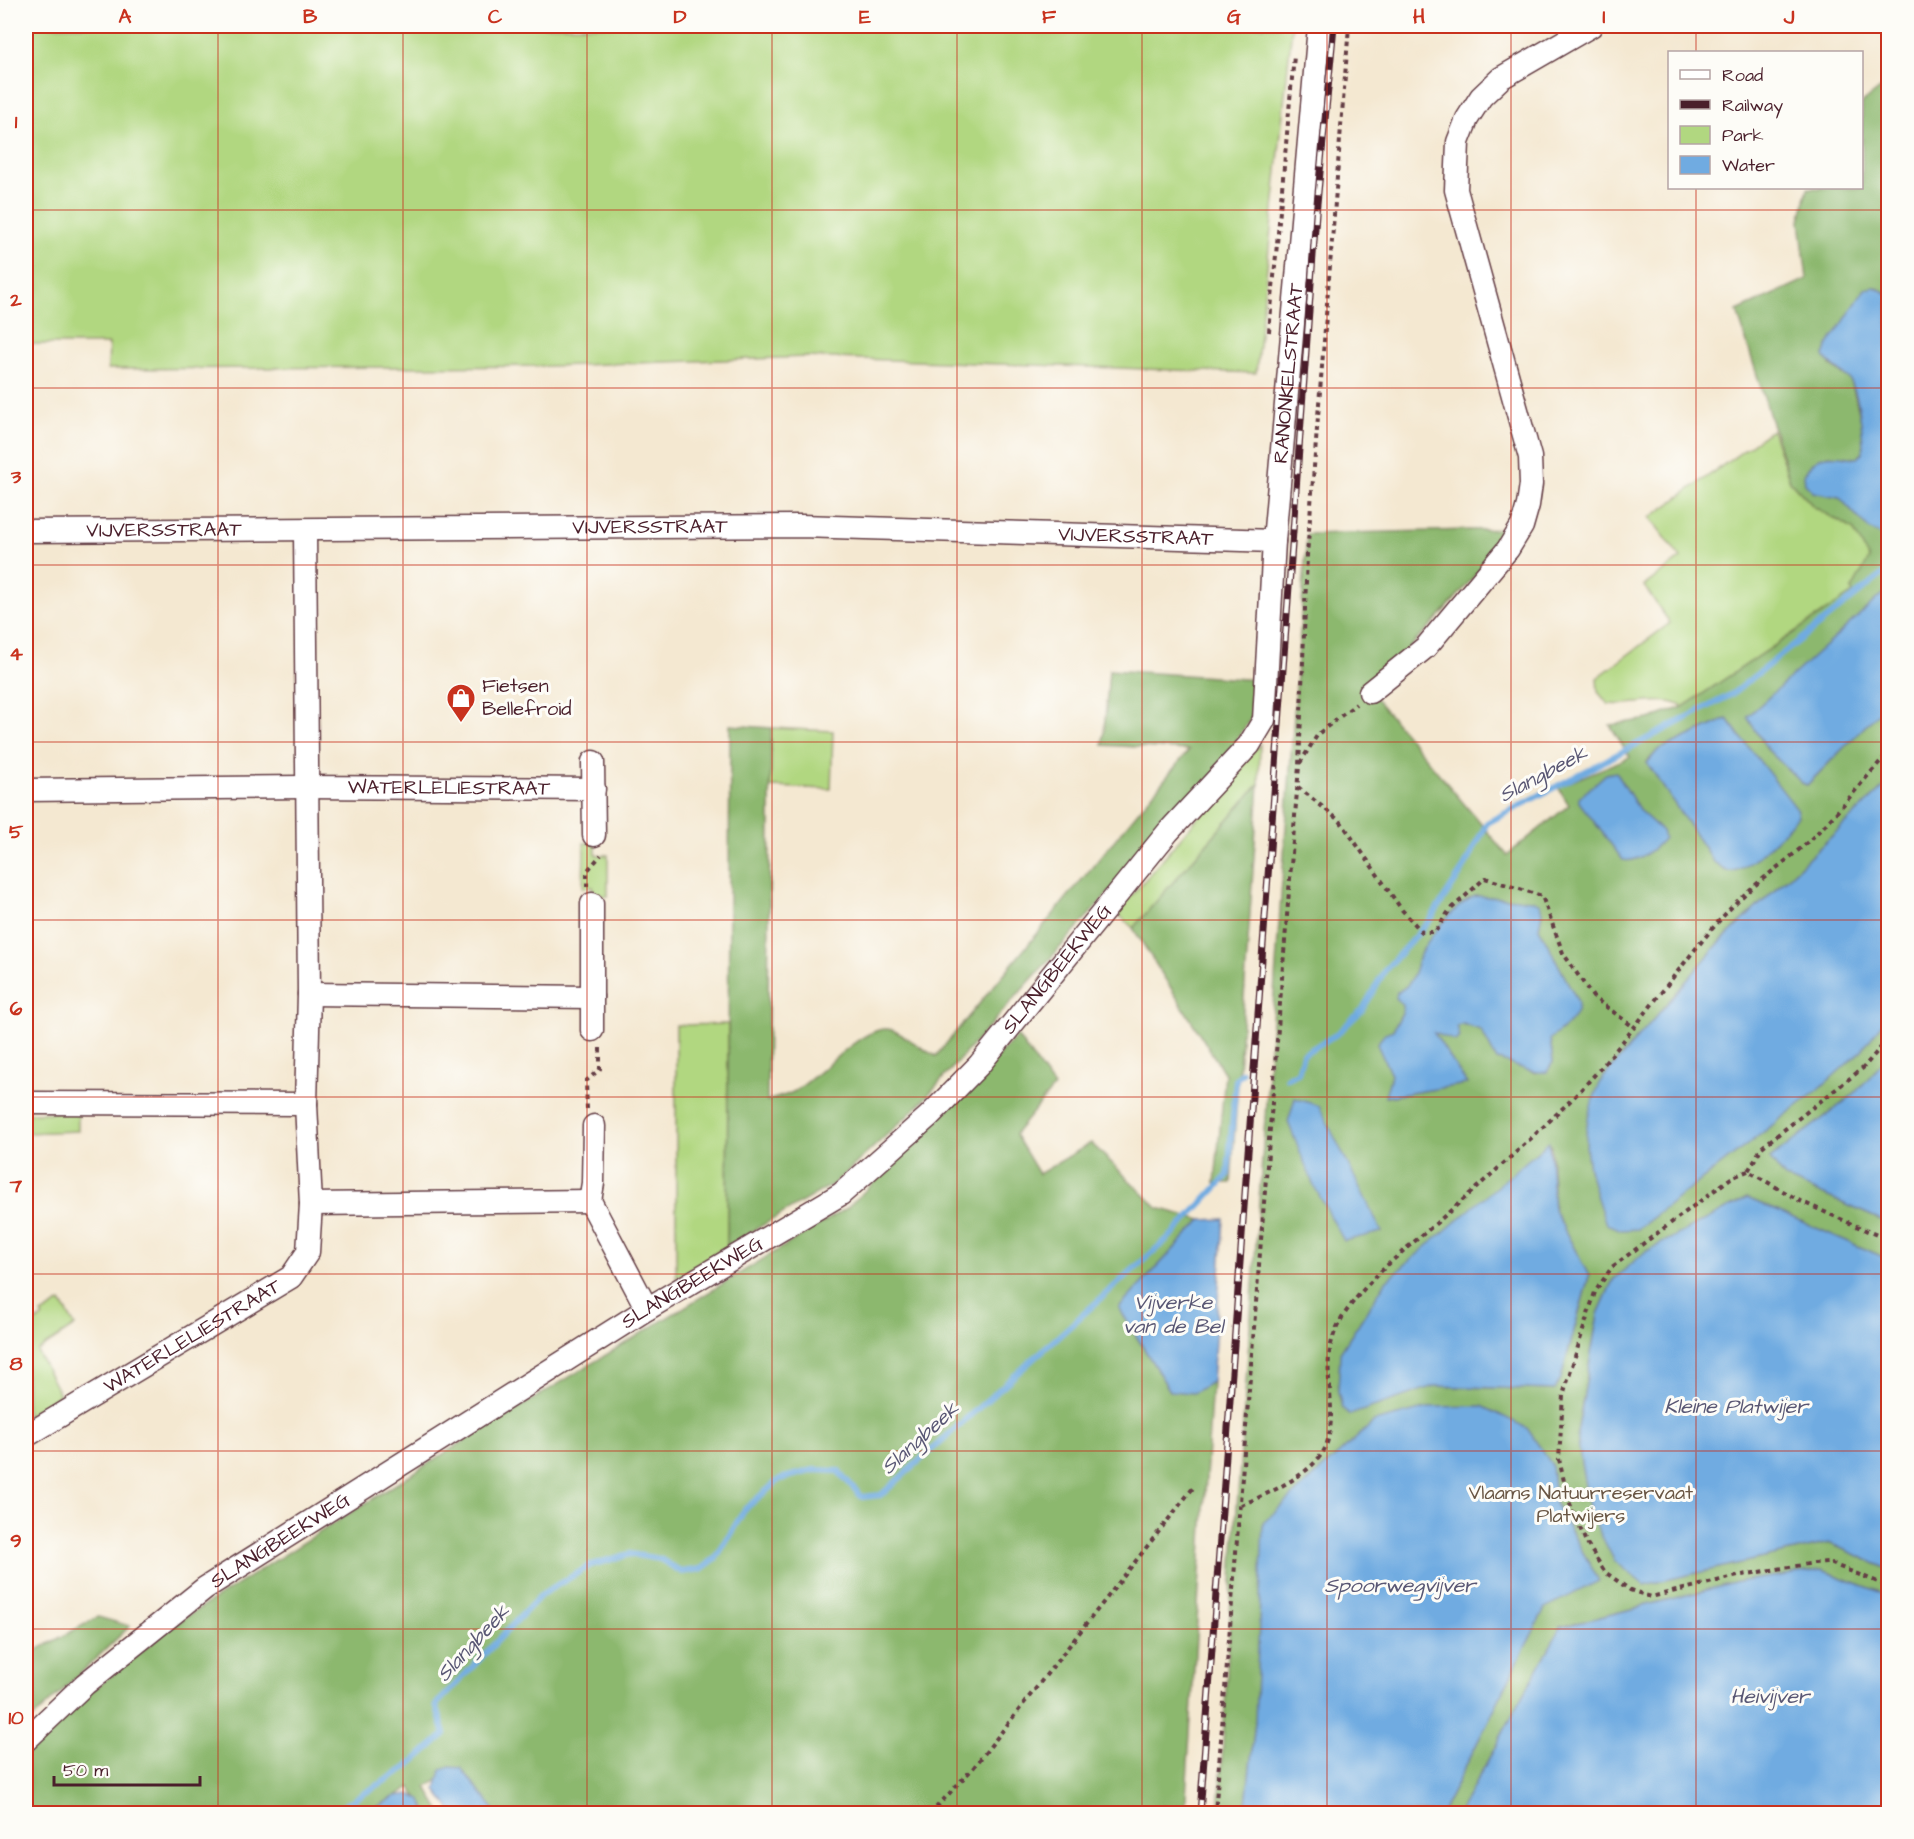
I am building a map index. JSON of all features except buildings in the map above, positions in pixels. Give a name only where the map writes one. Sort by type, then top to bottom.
[{"type":"street","name":"RANONKELSTRAAT","points":[[1264,720],[1274,541],[1319,26]]},
{"type":"street","points":[[1370,692],[1426,647],[1509,549],[1522,526],[1532,484],[1530,457],[1458,201],[1455,171],[1458,142],[1467,119],[1481,97],[1501,78],[1591,26]]},
{"type":"street","name":"VIJVERSSTRAAT","points":[[26,531],[801,526],[1274,541]]},
{"type":"street","name":"WATERLELIESTRAAT","points":[[26,1436],[291,1277],[308,1252],[311,1204],[306,1104],[309,994],[305,787],[305,530]]},
{"type":"street","name":"SLANGBEEKWEG","points":[[26,1740],[85,1684],[205,1588],[647,1309],[841,1194],[929,1116],[979,1065],[1168,832],[1249,745],[1264,720]]},
{"type":"street","points":[[593,762],[594,835]]},
{"type":"street","name":"WATERLELIESTRAAT","points":[[26,790],[305,787],[594,789]]},
{"type":"street","points":[[592,904],[592,1030]]},
{"type":"street","points":[[309,994],[592,997]]},
{"type":"street","points":[[26,1103],[306,1104]]},
{"type":"street","points":[[594,1126],[594,1183],[590,1201],[647,1309]]},
{"type":"street","points":[[311,1204],[590,1201]]},
{"type":"path","points":[[1215,1814],[1299,766],[1307,555],[1349,26]]},
{"type":"path","points":[[1299,766],[1318,734],[1370,692]]},
{"type":"path","points":[[1241,1505],[1271,1493],[1309,1468],[1326,1445],[1331,1414],[1327,1375],[1330,1344],[1346,1311],[1375,1276],[1492,1174],[1568,1103],[1635,1028],[1728,910],[1813,836],[1888,753]]},
{"type":"path","points":[[1297,787],[1341,822],[1402,910],[1422,932],[1435,932],[1449,910],[1485,878],[1542,896],[1563,953],[1593,997],[1635,1028]]},
{"type":"path","points":[[592,904],[586,892],[587,871],[601,856],[594,835]]},
{"type":"path","points":[[592,1030],[600,1036],[600,1069],[586,1081],[587,1113],[594,1126]]},
{"type":"path","points":[[1888,1039],[1863,1068],[1762,1147],[1748,1171],[1731,1178],[1612,1267],[1594,1292],[1563,1395],[1559,1460],[1568,1499],[1586,1542],[1605,1572],[1630,1590],[1651,1597],[1742,1575],[1827,1562],[1888,1586]]},
{"type":"path","points":[[1748,1171],[1800,1201],[1888,1240]]},
{"type":"path","points":[[930,1814],[974,1767],[1193,1488]]},
{"type":"green space","points":[[26,26],[1292,26],[1256,373],[806,357],[549,366],[108,369],[109,344],[26,344]]},
{"type":"green space","name":"Vlaams Natuurreservaat Platwijers","points":[[1888,83],[1888,294],[1875,287],[1830,365],[1851,380],[1863,429],[1863,452],[1857,458],[1828,455],[1813,492],[1839,497],[1869,529],[1885,538],[1888,537],[1888,589],[1748,717],[1768,750],[1802,783],[1807,785],[1888,703],[1888,783],[1720,942],[1603,1078],[1638,1229],[1832,1075],[1888,1016],[1888,1057],[1853,1095],[1770,1159],[1785,1178],[1888,1223],[1888,1259],[1747,1198],[1645,1252],[1613,1280],[1598,1314],[1577,1434],[1644,1585],[1829,1543],[1888,1569],[1888,1595],[1822,1570],[1742,1581],[1561,1627],[1459,1813],[1442,1813],[1545,1607],[1598,1580],[1555,1502],[1552,1465],[1255,1722],[1245,1813],[1219,1814],[1233,1563],[1307,534],[1509,529],[1477,573],[1443,613],[1367,688],[1507,855],[1569,805],[1558,787],[1630,757],[1610,725],[1649,719],[1683,707],[1853,593],[1852,589],[1869,559],[1853,529],[1814,507],[1790,481],[1737,311],[1807,279],[1800,221],[1808,189],[1863,189],[1863,102]],"holes":[[[1727,719],[1798,815],[1759,856],[1741,868],[1727,871],[1713,861],[1647,762],[1658,750]],[[1469,898],[1542,912],[1539,928],[1578,1002],[1566,1026],[1550,1038],[1553,1062],[1536,1073],[1523,1066],[1497,1060],[1481,1030],[1463,1024],[1433,1033],[1466,1084],[1386,1097],[1391,1075],[1377,1043],[1393,1030],[1403,1011],[1405,989],[1411,983],[1422,950],[1451,915]],[[1551,1144],[1554,1210],[1589,1276],[1561,1378],[1555,1390],[1434,1386]]]},
{"type":"green space","points":[[1772,430],[1790,481],[1814,507],[1853,529],[1870,559],[1852,589],[1853,593],[1683,707],[1667,702],[1608,704],[1598,692],[1597,678],[1670,623],[1644,586],[1681,558],[1650,518]]},
{"type":"green space","points":[[1109,670],[1259,680],[1253,715],[1214,775],[919,1105],[835,1183],[727,1246],[730,725],[771,728],[767,1101],[793,1092],[856,1042],[881,1029],[892,1030],[936,1056],[1189,750],[1103,745]]},
{"type":"green space","points":[[771,728],[833,731],[831,789],[770,787]]},
{"type":"green space","points":[[1260,744],[1259,784],[1133,928],[1117,913]]},
{"type":"green space","points":[[1259,784],[1231,1183],[1215,1183],[1225,1074],[1133,928]]},
{"type":"green space","points":[[596,842],[596,855],[608,855],[608,896],[593,896],[593,887],[583,888],[584,843]]},
{"type":"green space","points":[[728,1024],[727,1246],[676,1278],[676,1025]]},
{"type":"green space","points":[[1017,1036],[1054,1087],[1015,1134],[1039,1174],[1091,1143],[1158,1208],[1201,1220],[1119,1308],[1170,1391],[1212,1382],[1185,1813],[677,1814],[673,1808],[666,1814],[491,1813],[461,1768],[426,1787],[442,1813],[427,1813],[411,1787],[367,1813],[26,1814],[26,1755],[41,1732],[178,1622],[448,1451],[847,1208],[931,1127]]},
{"type":"green space","points":[[78,1112],[78,1131],[26,1133],[26,1117],[31,1113]]},
{"type":"green space","points":[[61,1302],[75,1326],[37,1351],[60,1395],[26,1416],[26,1314],[32,1324],[43,1317],[41,1314]]},
{"type":"green space","points":[[98,1617],[130,1626],[26,1725],[26,1656]]},
{"type":"water","points":[[1875,287],[1888,294],[1886,456],[1888,537],[1885,538],[1869,529],[1839,497],[1813,492],[1805,484],[1804,474],[1815,461],[1826,456],[1857,458],[1863,452],[1860,413],[1852,384],[1824,356],[1827,347],[1865,289]]},
{"type":"water","points":[[1888,589],[1888,703],[1807,785],[1802,783],[1768,750],[1747,717]]},
{"type":"water","points":[[1727,719],[1796,808],[1798,816],[1759,856],[1741,868],[1730,871],[1722,869],[1713,861],[1647,763],[1658,750]]},
{"type":"water","points":[[1616,772],[1640,811],[1662,831],[1664,838],[1651,851],[1629,860],[1623,860],[1579,802],[1579,798],[1606,774]]},
{"type":"water","points":[[1888,783],[1888,1016],[1862,1050],[1818,1090],[1638,1229],[1622,1230],[1606,1224],[1593,1186],[1586,1151],[1589,1115],[1603,1078],[1720,942]]},
{"type":"water","points":[[1476,896],[1532,900],[1540,904],[1542,912],[1539,928],[1578,1002],[1576,1014],[1550,1039],[1553,1062],[1547,1072],[1529,1070],[1497,1060],[1481,1030],[1463,1024],[1457,1026],[1460,1037],[1456,1041],[1434,1033],[1467,1084],[1385,1097],[1391,1075],[1377,1044],[1385,1033],[1393,1030],[1403,1011],[1403,1005],[1396,999],[1397,992],[1408,984],[1423,949],[1439,927],[1462,904]]},
{"type":"water","points":[[1888,1057],[1888,1223],[1785,1178],[1770,1159],[1853,1095]]},
{"type":"water","points":[[1295,1098],[1319,1106],[1382,1232],[1344,1241],[1313,1184],[1288,1122]]},
{"type":"water","points":[[1549,1142],[1554,1210],[1589,1276],[1561,1378],[1555,1390],[1434,1386],[1350,1415],[1342,1408],[1338,1392],[1340,1353],[1386,1281]]},
{"type":"water","name":"Kleine Platwijer","points":[[1747,1198],[1888,1259],[1888,1569],[1829,1543],[1644,1585],[1614,1560],[1590,1513],[1581,1463],[1577,1434],[1598,1314],[1613,1280],[1645,1252]]},
{"type":"water","name":"Vijverke van de Bel","points":[[1224,1219],[1212,1382],[1193,1393],[1170,1391],[1119,1308],[1201,1220]]},
{"type":"water","name":"Spoorwegvijver","points":[[1482,1406],[1527,1428],[1552,1465],[1555,1503],[1599,1581],[1545,1608],[1442,1813],[1245,1813],[1255,1722],[1263,1523],[1374,1422],[1432,1407]]},
{"type":"water","name":"Heivijver","points":[[1822,1570],[1888,1595],[1888,1813],[1459,1813],[1561,1627],[1742,1581]]},
{"type":"water","points":[[450,1767],[461,1768],[497,1813],[453,1813],[436,1790],[441,1770]]},
{"type":"water","points":[[410,1794],[420,1799],[427,1813],[367,1813],[396,1796]]},
{"type":"waterway","name":"Slangbeek","points":[[1287,1078],[1298,1073],[1303,1054],[1337,1034],[1363,1009],[1385,970],[1430,920],[1462,871],[1487,823],[1732,694],[1888,570]]},
{"type":"waterway","name":"Slangbeek","points":[[330,1814],[406,1768],[445,1734],[436,1705],[542,1594],[591,1565],[630,1554],[660,1559],[682,1572],[701,1569],[716,1558],[745,1509],[780,1479],[814,1470],[838,1471],[862,1497],[881,1495],[1174,1233],[1228,1175],[1236,1079],[1242,1073]]},
{"type":"railway","points":[[1200,1814],[1316,214],[1334,26]]},
{"type":"place","name":"Fietsen Bellefroid","points":[[461,724]]}]
